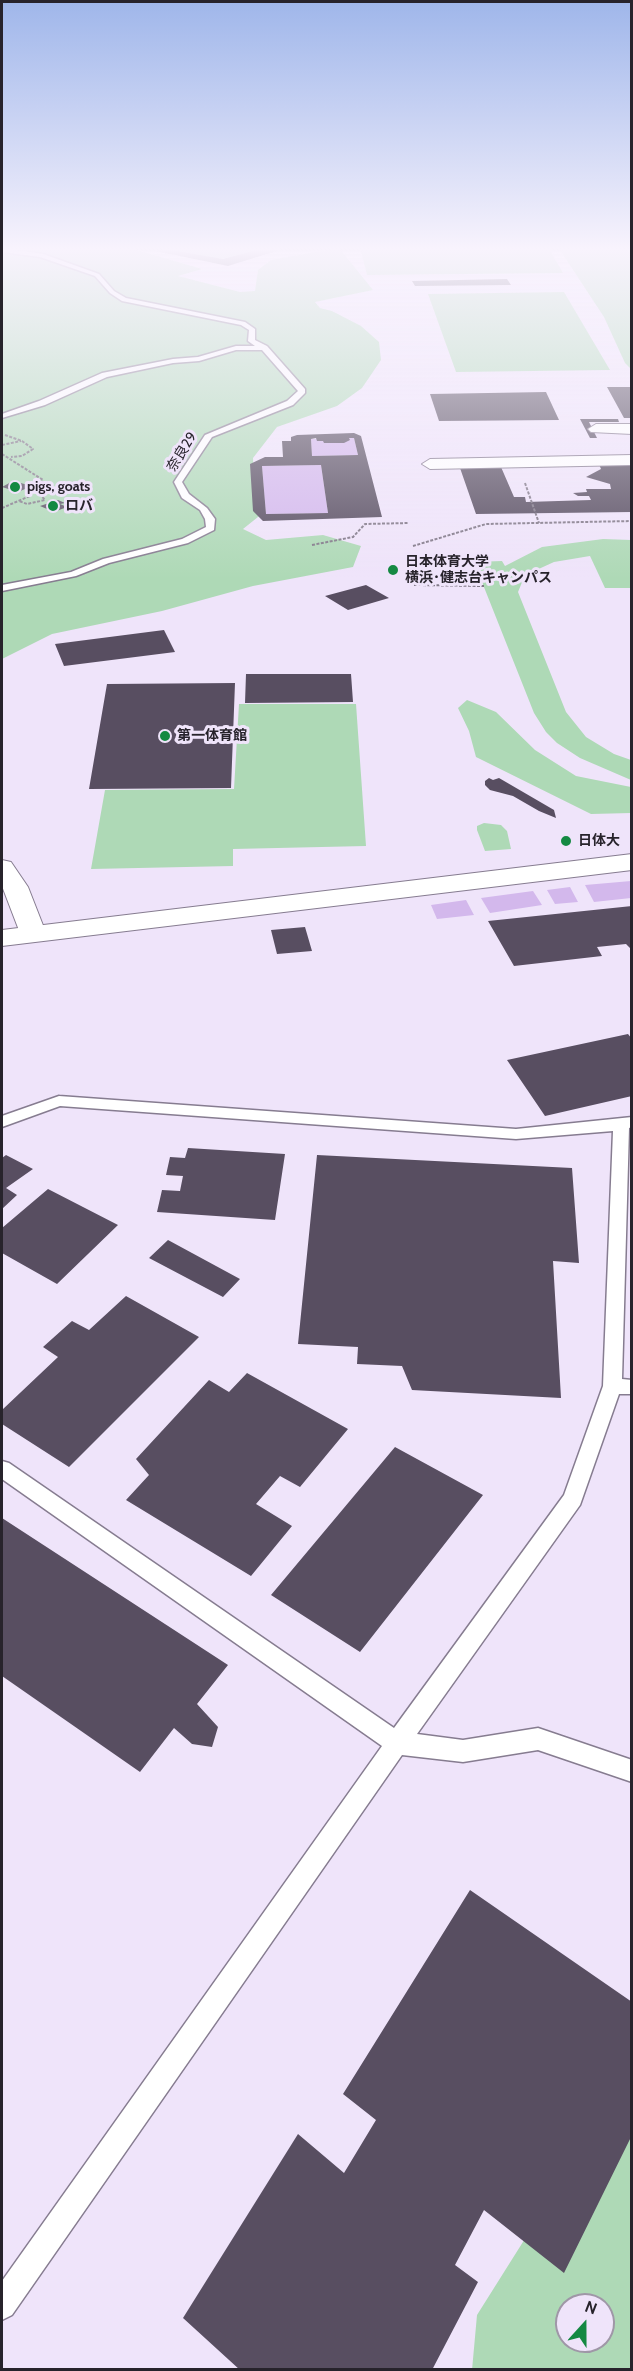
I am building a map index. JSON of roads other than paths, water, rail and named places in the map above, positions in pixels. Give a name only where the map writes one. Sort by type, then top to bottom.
[{"type":"street","points":[[596,429],[632,429]]},
{"type":"street","points":[[430,464],[632,460]]},
{"type":"street","points":[[2,938],[632,862]]},
{"type":"street","points":[[2,867],[15,887],[33,933]]},
{"type":"lane","points":[[2,416],[42,403],[105,375],[173,361],[204,358]]},
{"type":"lane","name":"奈良29","points":[[2,588],[73,574],[106,561],[185,541],[211,528],[210,519],[203,508],[185,496],[178,482],[208,435],[290,403],[303,391],[273,358]]},
{"type":"lane","points":[[2,1122],[59,1101],[516,1134],[626,1124],[622,1386],[573,1499],[396,1743],[2,2305]]},
{"type":"lane","points":[[2,1469],[396,1743],[463,1751],[538,1738],[632,1771]]},
{"type":"place","name":"pigs, goats","points":[[15,487]]},
{"type":"place","name":"ロバ","points":[[53,506]]},
{"type":"place","name":"日本体育大学 横浜･健志台キャンパス","points":[[393,570]]},
{"type":"place","name":"第一体育館","points":[[165,736]]},
{"type":"place","name":"日体大","points":[[566,841]]}]
